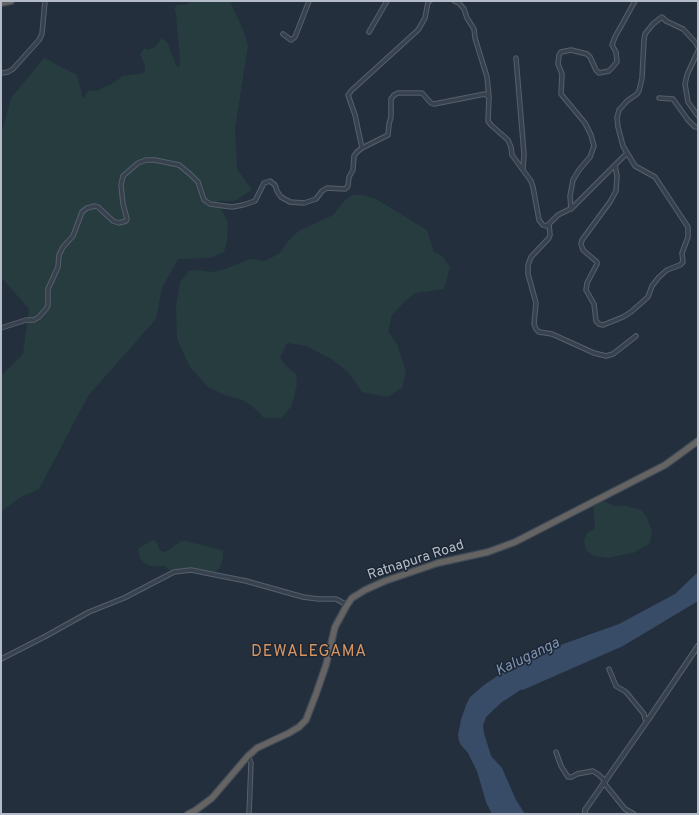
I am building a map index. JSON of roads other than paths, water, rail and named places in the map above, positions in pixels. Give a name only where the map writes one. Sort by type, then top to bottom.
[{"type":"highway","points":[[1,3],[11,1]]},
{"type":"highway","name":"Ratnapura Road","points":[[188,814],[212,798],[256,748],[289,733],[299,727],[306,720],[321,680],[335,627],[352,598],[365,590],[385,582],[438,564],[488,552],[515,542],[665,465],[698,441]]},
{"type":"street","points":[[1,73],[8,72],[13,69],[39,40],[43,28],[45,1]]},
{"type":"street","points":[[283,34],[292,40],[295,37],[309,1]]},
{"type":"street","points":[[369,32],[387,1]]},
{"type":"street","points":[[362,148],[348,95],[418,30],[426,18],[428,2],[430,1]]},
{"type":"street","points":[[454,1],[459,3],[464,9],[467,18],[474,29],[475,38],[487,77],[489,97],[488,121],[508,140],[512,155],[531,181],[539,220],[543,225],[549,224],[558,214],[571,209],[627,153]]},
{"type":"street","points":[[571,209],[570,196],[574,180],[579,170],[590,157],[594,146],[591,135],[585,123],[561,94],[562,74],[558,64],[558,55],[561,52],[571,50],[587,54],[599,73],[609,71],[617,62],[616,52],[612,45],[635,1]]},
{"type":"street","points":[[615,165],[617,176],[616,191],[610,202],[582,240],[581,244],[583,250],[597,262],[587,283],[586,290],[594,304],[596,321],[603,325],[624,317],[631,312],[648,297],[652,286],[659,277],[667,270],[680,265],[683,262],[682,253],[688,237],[688,227],[655,177],[635,166],[623,146],[617,118],[619,110],[639,91],[642,78],[645,34],[653,24],[662,17],[666,21],[683,29],[698,47]]},
{"type":"street","points":[[698,51],[687,75],[685,84],[688,102],[698,116]]},
{"type":"street","points":[[516,58],[524,154],[523,170]]},
{"type":"street","points":[[1,328],[26,320],[34,320],[46,309],[48,305],[48,289],[58,267],[58,255],[73,236],[82,212],[87,208],[95,206],[119,223],[126,221],[127,219],[123,204],[121,185],[123,176],[138,163],[146,160],[155,160],[179,166],[198,182],[204,200],[210,204],[232,207],[255,201],[264,183],[270,181],[275,185],[281,197],[290,202],[304,203],[316,199],[322,191],[327,188],[345,189],[348,186],[349,177],[353,170],[354,156],[362,148],[388,135],[389,124],[392,117],[391,99],[394,95],[398,93],[422,93],[431,103],[434,104],[481,94],[485,94],[489,97]]},
{"type":"street","points":[[659,98],[673,99],[688,120],[698,127]]},
{"type":"street","points":[[549,224],[549,238],[531,257],[528,264],[528,274],[536,303],[534,324],[536,329],[539,332],[552,334],[606,356],[613,354],[636,336]]},
{"type":"street","points":[[1,659],[89,612],[124,598],[174,572],[191,570],[240,580],[303,597],[336,599],[347,605]]},
{"type":"street","points":[[585,814],[585,810],[650,719],[698,646]]},
{"type":"street","points":[[609,669],[616,686],[626,692],[644,714],[646,719],[650,719]]},
{"type":"street","points":[[556,752],[561,766],[568,777],[593,771],[605,782],[625,809],[634,814]]},
{"type":"street","points":[[248,756],[251,763],[249,814]]},
{"type":"water","name":"Kaluganga","points":[[698,572],[698,601],[623,646],[520,690],[502,702],[486,717],[483,726],[491,756],[502,768],[516,800],[525,814],[492,814],[486,802],[477,771],[468,753],[459,741],[458,735],[461,720],[470,697],[484,685],[524,658],[619,624],[675,594]]},
{"type":"district","name":"DEWALEGAMA","points":[[309,653]]}]
